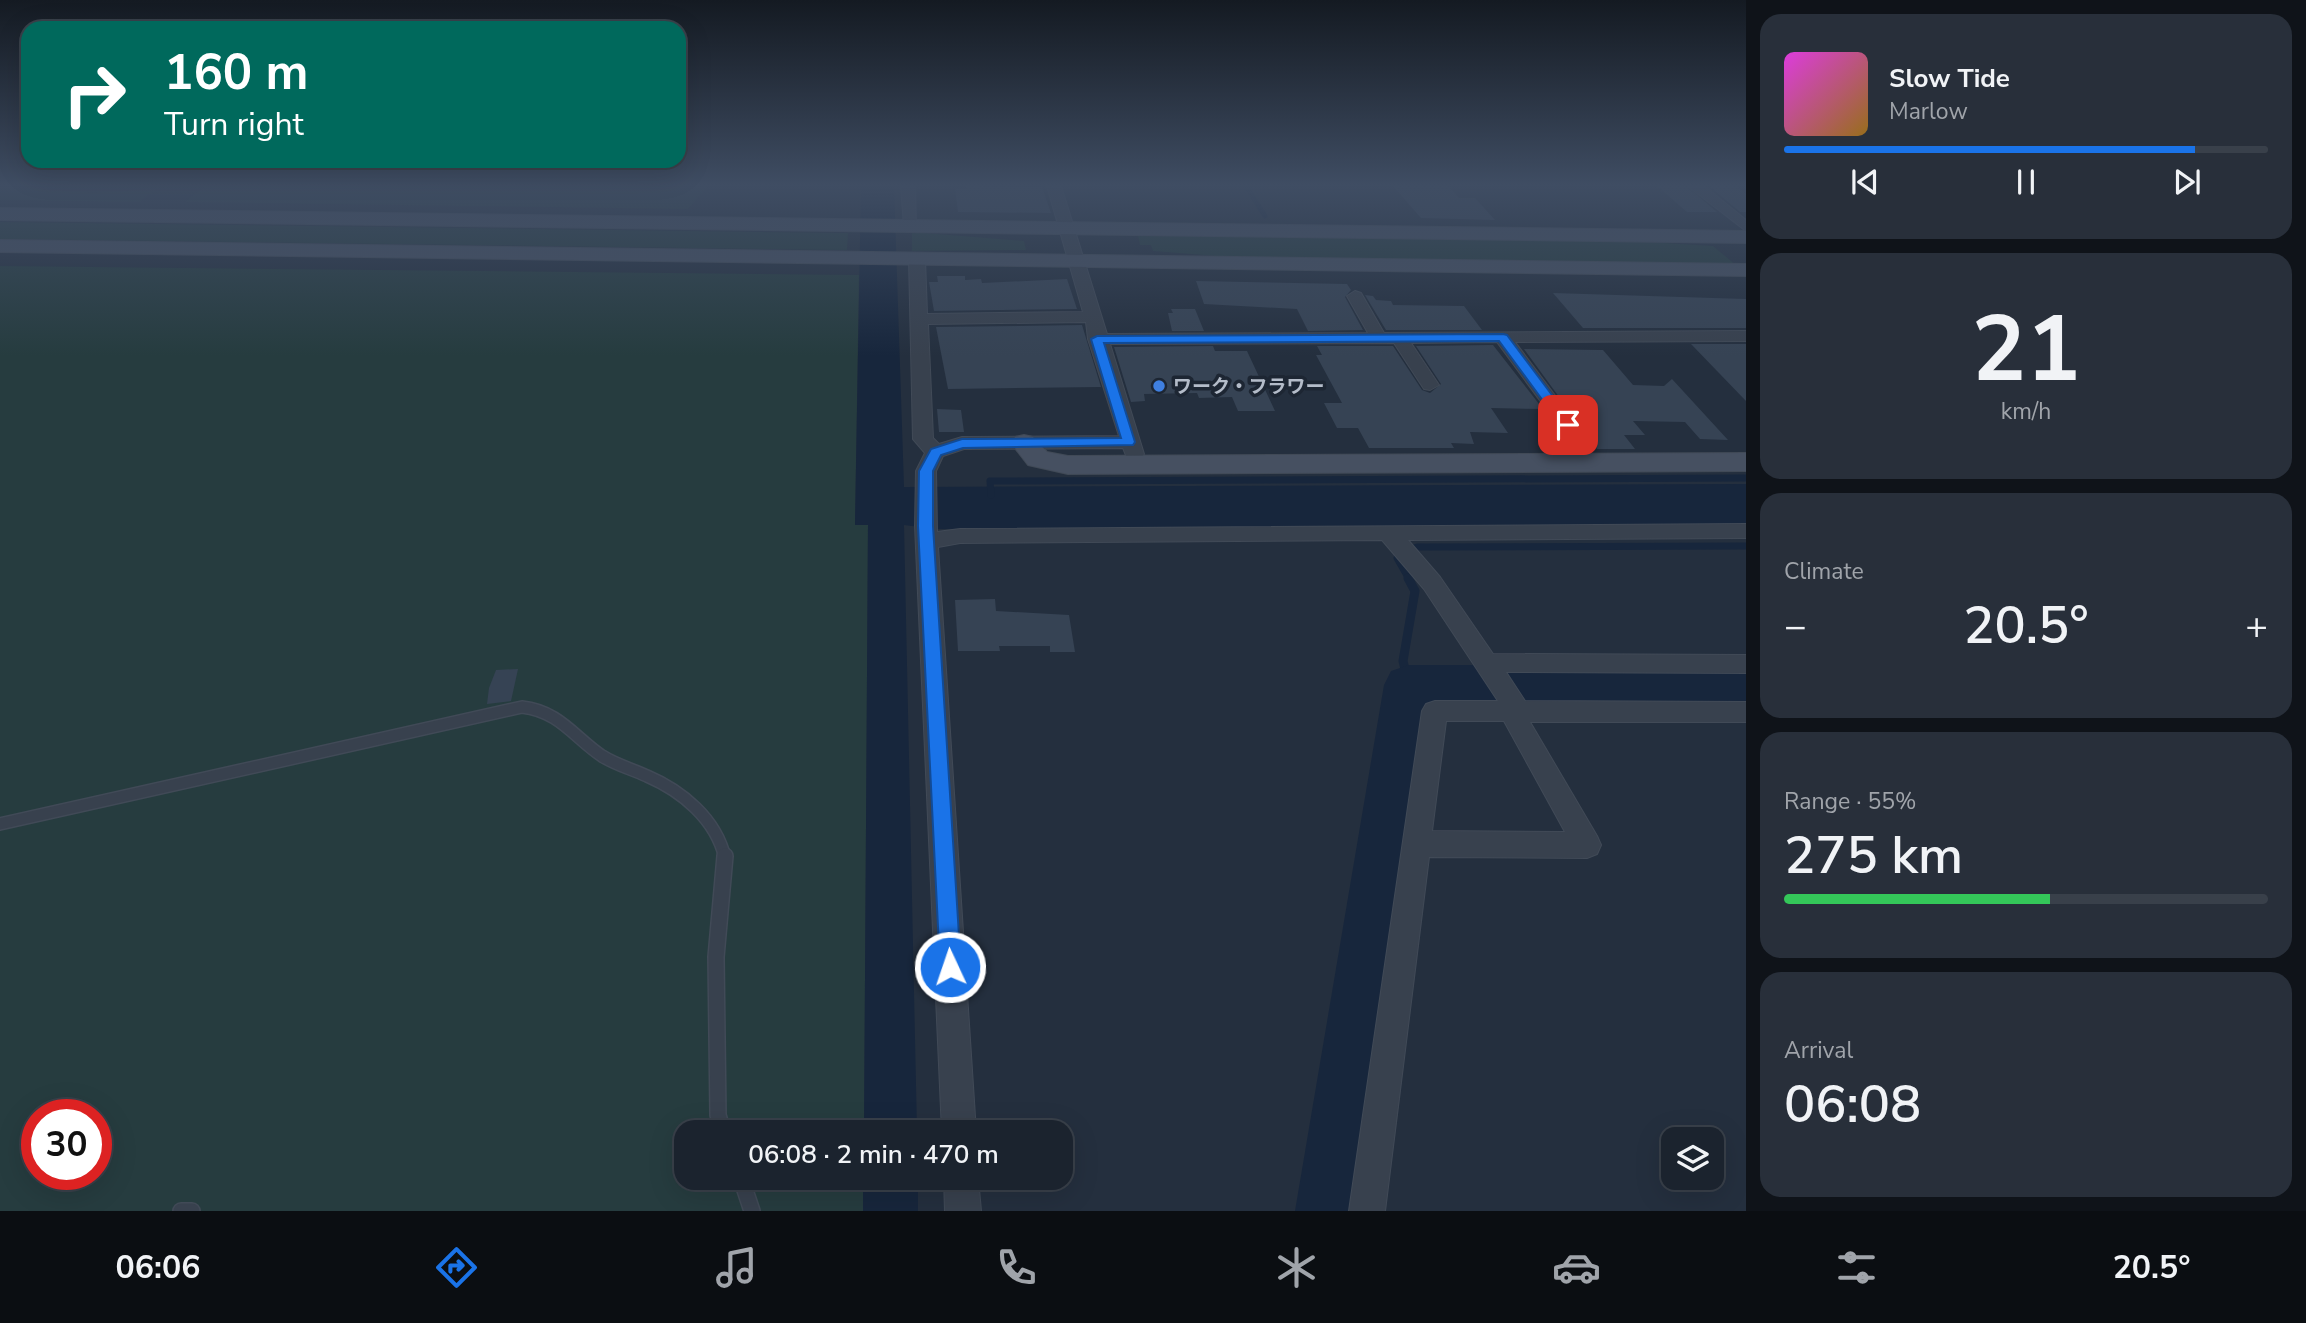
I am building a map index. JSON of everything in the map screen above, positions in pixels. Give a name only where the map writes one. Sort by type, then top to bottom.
[{"type":"street","points":[[1071,243],[1090,317],[1134,453]]},
{"type":"street","points":[[0,246],[1746,270]]},
{"type":"street","points":[[911,259],[918,319],[923,439],[935,452]]},
{"type":"street","points":[[1355,296],[1379,338]]},
{"type":"street","points":[[918,319],[1090,317]]},
{"type":"street","points":[[1097,339],[1746,336]]},
{"type":"street","points":[[1399,338],[1430,385]]},
{"type":"street","points":[[1503,338],[1568,425]]},
{"type":"street","points":[[958,1120],[927,533],[926,471],[935,452],[962,443],[1024,443],[1031,454],[1046,463],[1134,453],[1746,462]]},
{"type":"street","points":[[927,533],[960,536],[1401,545],[1746,531]]},
{"type":"street","points":[[1401,545],[1491,667],[1587,845],[1417,844]]},
{"type":"street","points":[[1491,667],[1746,664]]},
{"type":"street","points":[[1367,1211],[1435,711],[1513,708],[1746,712]]},
{"type":"street","points":[[962,1190],[963,1211]]},
{"type":"lane","points":[[0,824],[522,707],[551,711],[604,757],[673,790],[712,825],[723,845],[716,957],[719,1120]]},
{"type":"lane","points":[[745,1190],[752,1211]]},
{"type":"lane","points":[[181,1211],[192,1211]]},
{"type":"green space","points":[[271,243],[847,243],[847,250]]},
{"type":"green space","points":[[912,243],[1024,243],[1026,250],[912,251]]},
{"type":"green space","points":[[1139,243],[1657,243],[1713,246],[1736,265],[1229,257],[1153,251],[1151,245],[1140,245]]},
{"type":"green space","points":[[0,266],[859,275],[855,524],[868,525],[864,1120],[674,1120],[674,1190],[863,1190],[863,1211],[0,1211]]},
{"type":"water","points":[[860,243],[896,243],[904,487],[1746,484],[1746,524],[936,529],[904,525],[917,1120],[864,1120],[868,525],[855,525]]},
{"type":"water","points":[[863,1190],[918,1190],[918,1211],[863,1211]]},
{"type":"building","points":[[937,276],[965,276],[965,280],[981,279],[982,283],[1067,279],[1077,309],[934,311],[929,282],[938,282]]},
{"type":"building","points":[[1196,281],[1347,284],[1351,290],[1345,297],[1363,330],[1308,331],[1297,309],[1204,304]]},
{"type":"building","points":[[1553,293],[1746,299],[1746,328],[1583,328]]},
{"type":"building","points":[[1365,295],[1373,296],[1376,300],[1391,301],[1393,305],[1464,306],[1482,330],[1386,330]]},
{"type":"building","points":[[1171,309],[1195,309],[1204,331],[1172,331],[1168,313],[1173,313]]},
{"type":"building","points":[[1082,325],[1101,387],[948,389],[936,327]]},
{"type":"building","points":[[1691,344],[1746,344],[1746,401]]},
{"type":"building","points":[[1493,345],[1543,409],[1491,408],[1508,433],[1470,432],[1474,444],[1451,443],[1454,448],[1369,448],[1358,428],[1337,428],[1324,403],[1342,403],[1316,355],[1322,355],[1317,346],[1393,346],[1422,390],[1430,393],[1441,384],[1416,346]]},
{"type":"building","points":[[1213,346],[1215,351],[1247,351],[1275,411],[1238,411],[1232,397],[1199,398],[1197,393],[1144,394],[1145,401],[1131,402],[1114,347]]},
{"type":"building","points":[[1524,349],[1603,350],[1633,385],[1664,386],[1672,379],[1728,440],[1700,439],[1685,422],[1633,421],[1645,435],[1624,435],[1635,449],[1597,449]]},
{"type":"building","points":[[937,409],[961,410],[964,432],[939,432]]},
{"type":"building","points":[[995,599],[996,611],[1069,615],[1075,652],[1050,652],[1050,646],[999,646],[1000,651],[958,651],[955,600]]},
{"type":"building","points":[[518,669],[511,701],[487,704],[489,688],[496,670]]},
{"type":"waterway","points":[[991,495],[990,481],[1746,478]]},
{"type":"waterway","points":[[1409,579],[1397,558],[1400,552],[1417,547],[1746,546]]},
{"type":"waterway","points":[[1408,578],[1415,591],[1403,661],[1409,685]]},
{"type":"waterway","points":[[1332,1211],[1409,685],[1746,685]]},
{"type":"place","name":"ワーク・フラワー","points":[[1159,386]]},
{"type":"route","points":[[950,967],[926,526],[926,471],[935,452],[962,443],[1129,442],[1097,339],[1503,338],[1568,425]]}]
